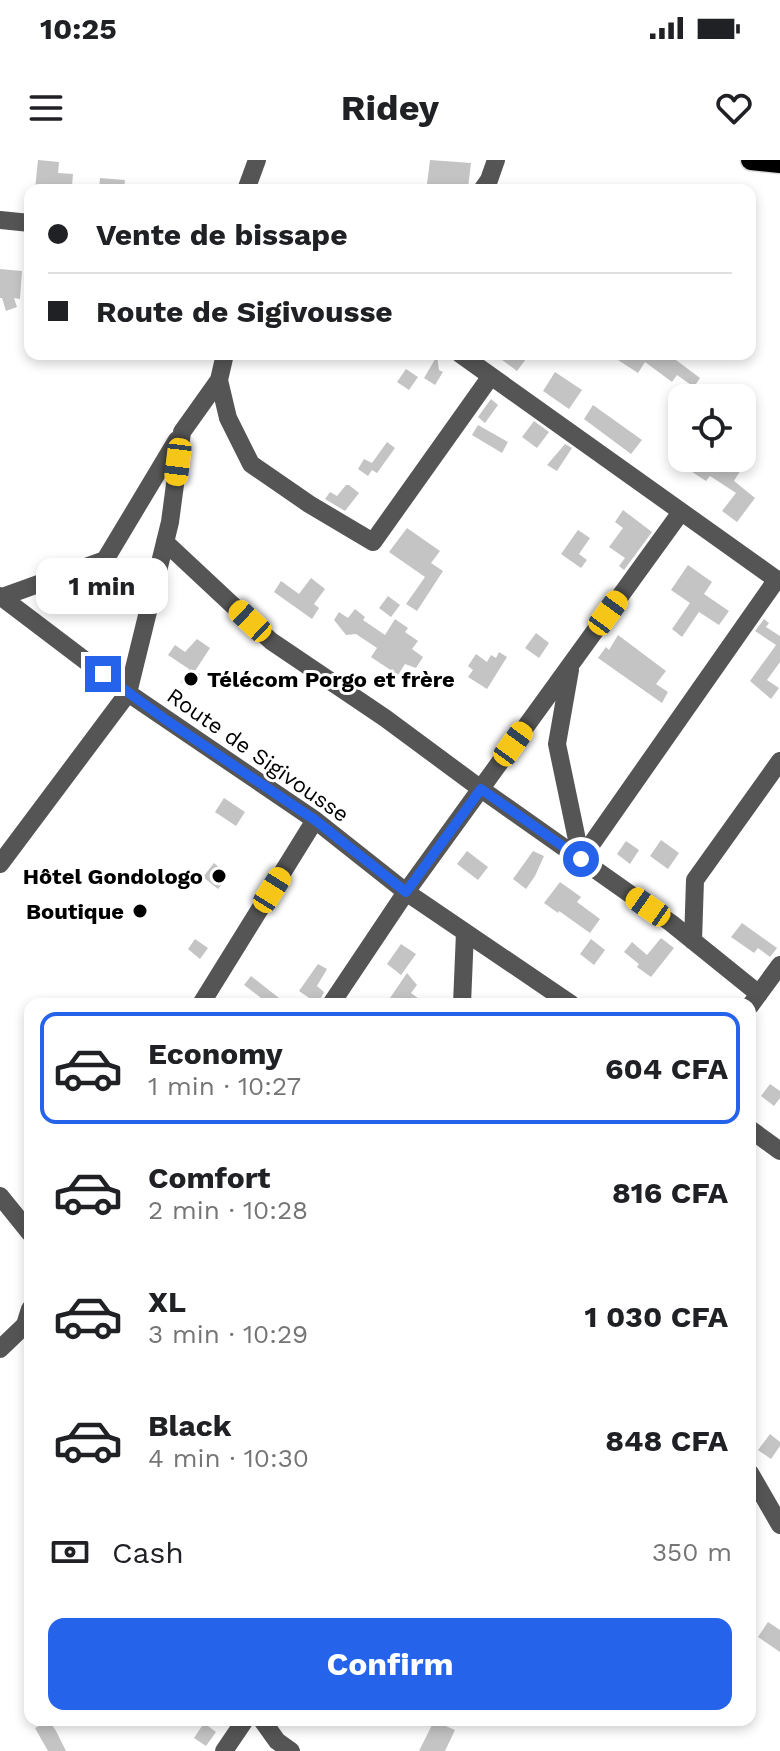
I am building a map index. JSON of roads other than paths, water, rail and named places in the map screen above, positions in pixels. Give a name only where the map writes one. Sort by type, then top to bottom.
[{"type":"main road","points":[[751,160],[780,163]]},
{"type":"street","points":[[248,184],[257,160]]},
{"type":"street","points":[[486,184],[496,160]]},
{"type":"street","points":[[0,220],[24,222]]},
{"type":"street","points":[[1,596],[105,560],[182,432],[219,380],[224,360]]},
{"type":"street","points":[[468,360],[778,580],[581,859]]},
{"type":"street","points":[[219,380],[228,418],[251,464],[309,504],[373,542],[491,376]]},
{"type":"street","points":[[0,864],[128,693],[170,522],[182,432]]},
{"type":"street","points":[[335,998],[406,892],[681,512]]},
{"type":"street","points":[[165,542],[271,641],[385,718],[693,941],[752,998]]},
{"type":"street","name":"Route de Sigivousse","points":[[1,596],[128,693],[315,820],[406,892],[562,998]]},
{"type":"street","points":[[572,663],[557,744],[581,859]]},
{"type":"street","points":[[693,941],[695,880],[778,766]]},
{"type":"street","points":[[205,998],[315,820]]},
{"type":"street","points":[[462,998],[465,932]]},
{"type":"street","points":[[755,998],[780,965]]},
{"type":"street","points":[[756,1133],[780,1151]]},
{"type":"street","points":[[0,1196],[24,1226]]},
{"type":"street","points":[[0,1349],[24,1326]]},
{"type":"street","points":[[756,1483],[780,1525]]},
{"type":"street","points":[[224,1751],[241,1726]]},
{"type":"street","points":[[266,1726],[277,1741],[291,1751]]},
{"type":"place","name":"Télécom Porgo et frère","points":[[191,679]]},
{"type":"place","name":"Hôtel Gondologo","points":[[219,876]]},
{"type":"place","name":"Boutique","points":[[140,911]]}]
